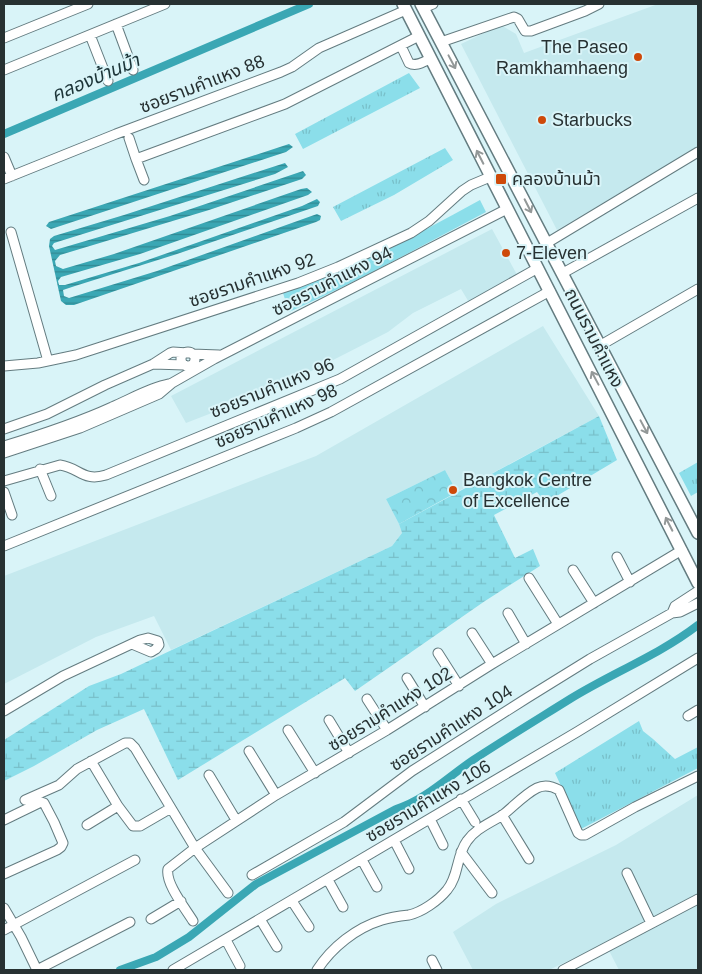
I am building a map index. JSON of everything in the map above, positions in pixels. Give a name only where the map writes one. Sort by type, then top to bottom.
[{"type":"main road","name":"ถนนรามคำแหง","points":[[426,5],[441,42],[698,533]]},
{"type":"main road","name":"ถนนรามคำแหง","points":[[405,7],[698,583]]},
{"type":"main road","points":[[530,252],[547,244]]},
{"type":"street","points":[[4,38],[88,4]]},
{"type":"street","points":[[4,70],[165,4]]},
{"type":"street","points":[[441,42],[514,17],[518,19],[525,32],[531,31],[585,11],[598,4]]},
{"type":"street","name":"ซอยรามคำแหง 88","points":[[8,177],[281,72],[292,67],[319,48],[405,7]]},
{"type":"street","points":[[116,24],[133,70]]},
{"type":"street","points":[[90,35],[108,80]]},
{"type":"street","points":[[136,159],[285,104],[419,36]]},
{"type":"street","points":[[401,46],[409,63],[412,65],[430,59]]},
{"type":"street","points":[[129,138],[144,180]]},
{"type":"street","points":[[547,244],[698,152]]},
{"type":"street","points":[[4,158],[8,177]]},
{"type":"street","name":"ซอยรามคําแหง 92","points":[[4,366],[48,361],[76,355],[298,283],[338,267],[411,233],[429,221],[462,192],[490,177]]},
{"type":"street","points":[[563,273],[698,198]]},
{"type":"street","name":"ซอยรามคําแหง 94","points":[[4,452],[80,428],[159,394],[172,383],[209,362],[507,209]]},
{"type":"street","points":[[11,232],[48,361]]},
{"type":"street","name":"ซอยรามคําแหง 96","points":[[4,481],[60,465],[68,466],[92,478],[106,475],[340,378],[538,268]]},
{"type":"street","points":[[601,345],[698,289]]},
{"type":"street","name":"ซอยรามคําแหง 98","points":[[4,546],[296,428],[331,412],[550,291]]},
{"type":"street","points":[[4,429],[47,414],[153,364],[174,352],[221,356]]},
{"type":"street","points":[[188,365],[181,359],[183,354],[190,353]]},
{"type":"street","points":[[153,364],[188,365],[209,362]]},
{"type":"street","name":"ซอยรามคําแหง 94","points":[[4,446],[54,430],[112,408],[157,386],[172,383]]},
{"type":"street","points":[[40,470],[51,496]]},
{"type":"street","points":[[4,492],[12,515]]},
{"type":"street","name":"ซอยรามคําแหง 102","points":[[193,921],[170,883],[167,874],[168,868],[236,820],[276,795],[349,753],[492,664],[682,550]]},
{"type":"street","points":[[617,557],[630,582]]},
{"type":"street","points":[[573,570],[594,603]]},
{"type":"street","points":[[529,578],[558,624]]},
{"type":"street","name":"ซอยรามคําแหง 104","points":[[672,613],[675,606],[698,591]]},
{"type":"street","name":"ซอยรามคําแหง 104","points":[[252,875],[344,822],[412,771],[526,698],[590,659],[672,613],[680,612],[698,603]]},
{"type":"street","points":[[508,613],[526,644]]},
{"type":"street","points":[[472,633],[492,664]]},
{"type":"street","points":[[4,711],[63,676],[132,644]]},
{"type":"street","points":[[438,653],[458,686]]},
{"type":"street","name":"ซอยรามคําแหง 106","points":[[173,970],[362,860],[698,658]]},
{"type":"street","points":[[407,678],[425,707]]},
{"type":"street","points":[[367,699],[387,730]]},
{"type":"street","points":[[688,716],[698,710]]},
{"type":"street","points":[[329,720],[349,753]]},
{"type":"street","points":[[288,730],[315,773]]},
{"type":"street","points":[[25,800],[59,785],[77,768],[125,744],[130,744],[135,748],[195,848],[228,893]]},
{"type":"street","points":[[250,751],[276,795]]},
{"type":"street","points":[[91,761],[118,806],[130,822],[137,827],[172,808]]},
{"type":"street","points":[[209,775],[236,820]]},
{"type":"street","points":[[317,970],[332,950],[369,925],[422,910],[438,900],[448,889],[456,874],[461,852],[472,835],[538,788],[552,786],[559,790],[578,833],[585,835],[635,807],[698,776]]},
{"type":"street","points":[[461,799],[475,822]]},
{"type":"street","points":[[4,820],[41,802],[47,806],[62,838],[61,847],[4,874]]},
{"type":"street","points":[[87,825],[118,806]]},
{"type":"street","points":[[502,815],[529,859]]},
{"type":"street","points":[[430,819],[443,845]]},
{"type":"street","points":[[394,840],[409,869]]},
{"type":"street","points":[[461,852],[492,893]]},
{"type":"street","points":[[4,930],[135,860]]},
{"type":"street","points":[[362,860],[377,887]]},
{"type":"street","points":[[627,872],[651,923]]},
{"type":"street","points":[[328,880],[342,907]]},
{"type":"street","points":[[563,970],[698,899]]},
{"type":"street","points":[[292,900],[309,927]]},
{"type":"street","points":[[151,919],[181,901]]},
{"type":"street","points":[[4,908],[14,924],[36,970],[130,922]]},
{"type":"street","points":[[260,920],[277,947]]},
{"type":"street","points":[[226,940],[240,966]]},
{"type":"street","points":[[432,960],[437,970]]},
{"type":"shaded area","points":[[658,4],[698,4],[698,147],[557,230],[461,44],[501,25],[516,34],[524,53]]},
{"type":"shaded area","points":[[289,144],[293,147],[286,152],[51,229],[46,226],[49,222]]},
{"type":"shaded area","points":[[285,163],[288,167],[275,174],[54,243],[52,246],[55,250],[170,216],[303,171],[306,175],[302,179],[209,210],[60,255],[55,261],[56,266],[63,269],[114,254],[301,189],[307,188],[312,192],[140,254],[61,277],[58,281],[59,285],[65,285],[139,263],[302,206],[317,199],[320,202],[318,206],[63,290],[64,296],[69,298],[157,271],[317,214],[321,216],[320,220],[74,305],[66,305],[61,301],[49,246],[50,239],[54,236]]},
{"type":"shaded area","points":[[492,229],[521,282],[473,309],[461,289],[413,313],[388,332],[286,384],[186,423],[171,396]]},
{"type":"shaded area","points":[[543,326],[599,416],[457,492],[445,470],[386,499],[402,533],[392,546],[171,650],[154,616],[96,637],[4,684],[4,576],[316,456]]},
{"type":"shaded area","points":[[698,795],[698,970],[619,970],[605,943],[549,970],[473,970],[453,932],[496,904],[616,845]]},
{"type":"green space","points":[[409,73],[420,88],[303,149],[295,134]]},
{"type":"green space","points":[[445,148],[453,160],[394,195],[341,221],[333,207]]},
{"type":"green space","points":[[480,200],[486,212],[364,276],[289,312],[283,293],[359,263]]},
{"type":"green space","points":[[599,416],[617,460],[545,503],[537,492],[494,515],[515,558],[533,549],[540,566],[485,601],[355,691],[345,678],[178,780],[144,709],[97,730],[4,781],[4,740],[89,686],[121,674],[392,546],[402,533],[399,524]]},
{"type":"green space","points":[[698,462],[698,492],[691,496],[679,473]]},
{"type":"green space","points":[[445,470],[457,492],[399,524],[386,499]]},
{"type":"green space","points":[[639,721],[643,731],[675,759],[698,747],[698,768],[581,829],[555,773]]},
{"type":"waterway","name":"คลองบ้านม้า","points":[[4,134],[309,4]]},
{"type":"waterway","points":[[120,970],[156,957],[189,937],[256,884],[396,809],[417,800],[473,760],[522,729],[586,690],[667,646],[698,625]]},
{"type":"place","name":"The Paseo Ramkhamhaeng","points":[[638,57]]},
{"type":"place","name":"Starbucks","points":[[542,120]]},
{"type":"place","name":"คลองบ้านม้า","points":[[501,179]]},
{"type":"place","name":"7-Eleven","points":[[506,253]]},
{"type":"place","name":"Bangkok Centre of Excellence","points":[[453,490]]}]
